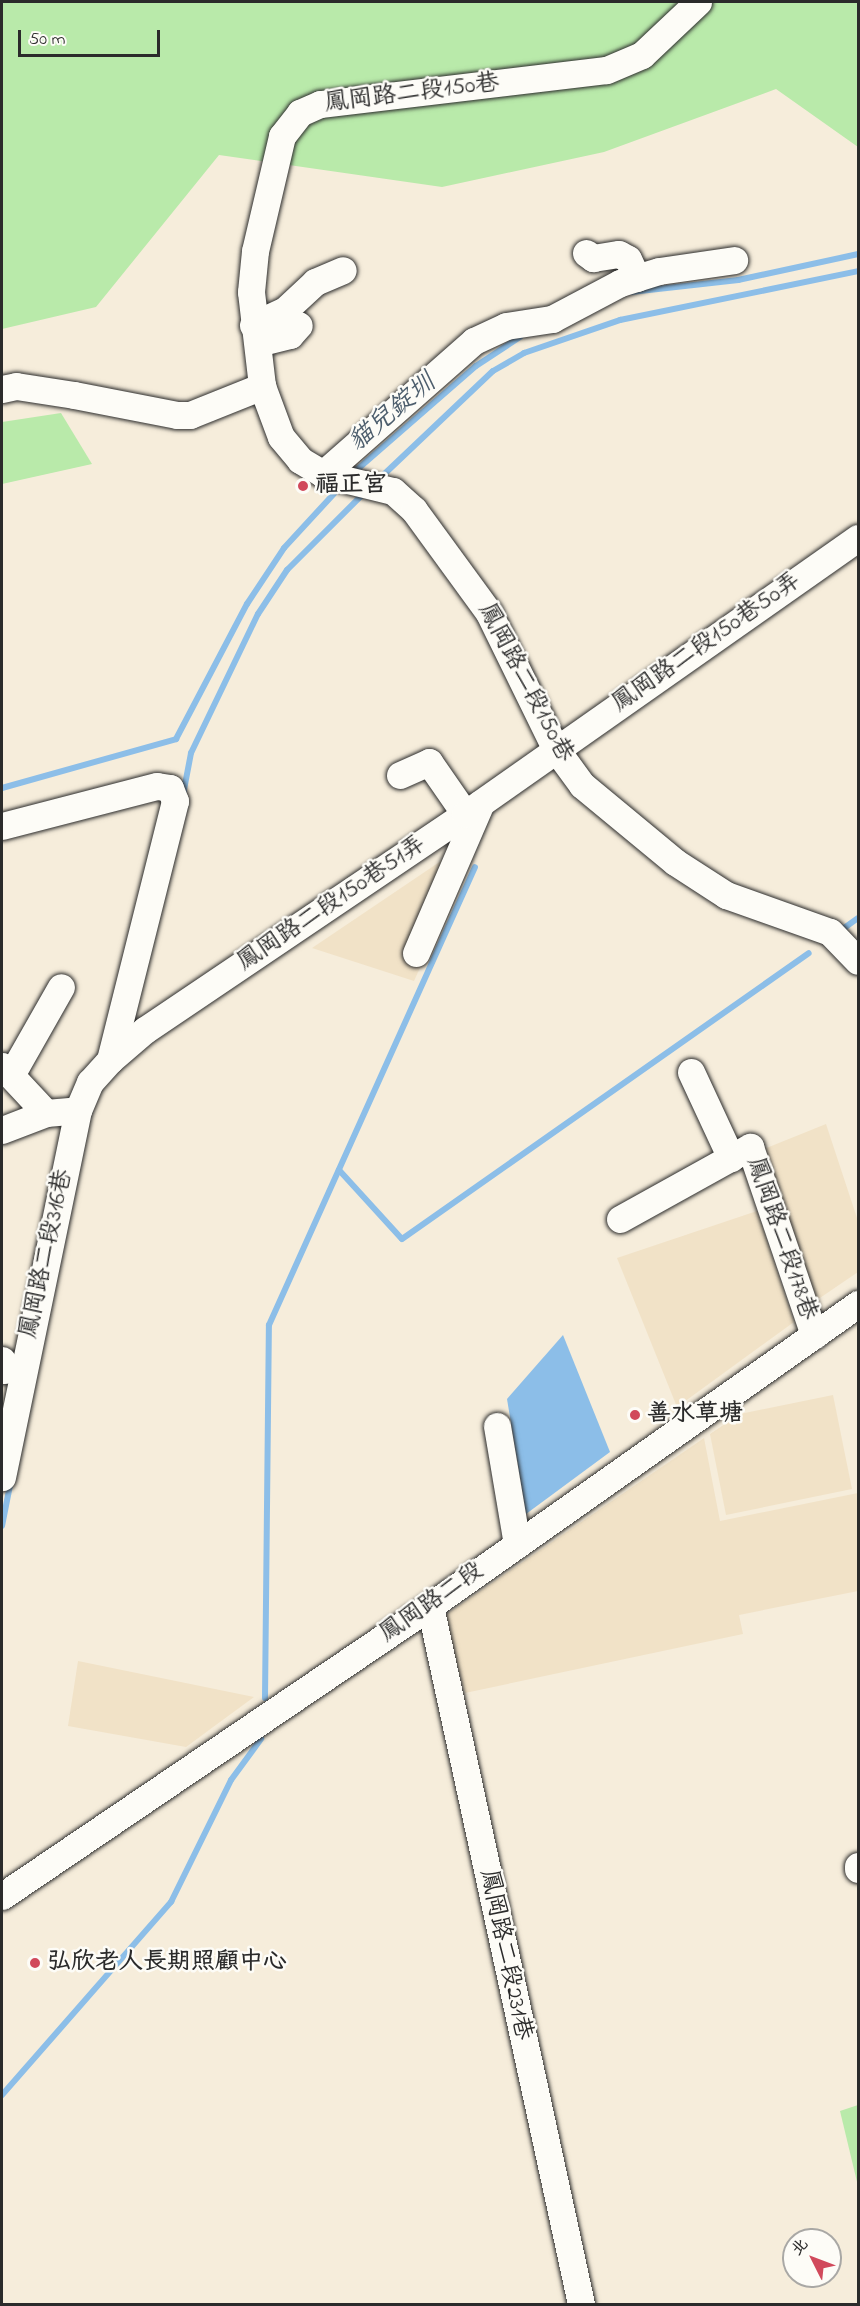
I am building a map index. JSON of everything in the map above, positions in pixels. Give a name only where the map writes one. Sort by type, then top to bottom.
[{"type":"street","name":"鳳岡路二段150巷","points":[[698,2],[642,55],[606,70],[320,104],[300,113],[282,136],[255,251],[255,334],[262,386],[281,437],[300,460],[332,476],[393,491],[414,510],[489,613],[555,748],[582,785],[675,862],[726,895],[830,932],[858,961]]},
{"type":"street","points":[[586,253],[593,258],[619,254],[628,259],[637,278]]},
{"type":"street","points":[[332,476],[474,341],[506,326],[552,319],[637,278],[734,260]]},
{"type":"street","points":[[255,334],[315,282],[343,270]]},
{"type":"street","points":[[255,334],[290,335],[299,326]]},
{"type":"street","points":[[2,389],[16,386],[177,415],[190,415],[262,386]]},
{"type":"street","name":"鳳岡路二段150巷50弄","points":[[555,748],[858,538]]},
{"type":"street","name":"鳳岡路二段150巷51弄","points":[[78,1110],[90,1082],[110,1060],[145,1030],[473,807],[555,748]]},
{"type":"street","points":[[400,775],[429,762],[473,807],[416,953]]},
{"type":"street","name":"鳳岡路二段150巷51弄","points":[[2,826],[157,786],[170,788],[175,801],[110,1060]]},
{"type":"street","points":[[46,1113],[6,1071],[61,987]]},
{"type":"street","points":[[691,1072],[731,1158]]},
{"type":"street","points":[[2,1130],[46,1113],[78,1110]]},
{"type":"street","name":"鳳岡路二段316巷","points":[[2,1477],[13,1363],[78,1110]]},
{"type":"street","name":"鳳岡路二段178巷","points":[[620,1219],[750,1148],[814,1335]]},
{"type":"street","name":"鳳岡路二段","points":[[2,1896],[430,1606],[858,1304]]},
{"type":"street","points":[[497,1426],[517,1544]]},
{"type":"street","name":"鳳岡路二段231巷","points":[[430,1606],[581,2304]]},
{"type":"shaded area","points":[[481,834],[414,981],[312,948]]},
{"type":"shaded area","points":[[826,1124],[858,1221],[858,1272],[814,1302],[764,1149]]},
{"type":"shaded area","points":[[757,1211],[794,1322],[677,1407],[617,1258]]},
{"type":"shaded area","points":[[833,1395],[852,1489],[726,1515],[710,1434],[740,1414]]},
{"type":"shaded area","points":[[704,1438],[720,1521],[858,1493],[858,1591],[739,1615],[743,1634],[465,1693],[444,1616]]},
{"type":"shaded area","points":[[78,1661],[254,1697],[186,1747],[68,1726]]},
{"type":"green space","points":[[2,2],[858,2],[858,147],[776,89],[604,152],[442,187],[219,155],[96,307],[2,329]]},
{"type":"green space","points":[[61,413],[92,464],[2,484],[2,422]]},
{"type":"green space","points":[[858,2105],[858,2186],[840,2111]]},
{"type":"water","points":[[563,1335],[610,1452],[526,1514],[507,1399]]},
{"type":"waterway","name":"貓兒錠圳","points":[[631,292],[738,280],[858,254]]},
{"type":"waterway","points":[[378,480],[493,371],[524,353],[620,320],[858,271]]},
{"type":"waterway","name":"貓兒錠圳","points":[[352,474],[476,366],[520,337]]},
{"type":"waterway","name":"貓兒錠圳","points":[[2,788],[176,739],[247,604],[284,548],[341,486]]},
{"type":"waterway","points":[[183,795],[191,753],[258,614],[287,570],[366,491]]},
{"type":"waterway","points":[[265,1698],[269,1325],[475,867]]},
{"type":"waterway","points":[[840,931],[858,918]]},
{"type":"waterway","points":[[339,1170],[402,1239],[809,953]]},
{"type":"waterway","points":[[2,1526],[11,1480]]},
{"type":"waterway","points":[[2,2095],[171,1902],[231,1780],[261,1739]]},
{"type":"place","name":"福正宫","points":[[303,486]]},
{"type":"place","name":"善水草塘","points":[[635,1415]]},
{"type":"place","name":"弘欣老人長期照顧中心","points":[[35,1963]]}]
